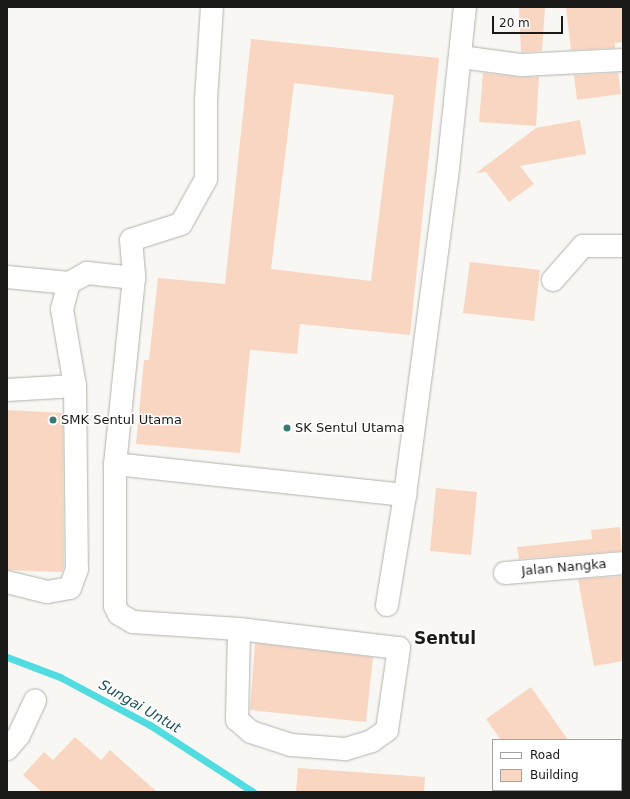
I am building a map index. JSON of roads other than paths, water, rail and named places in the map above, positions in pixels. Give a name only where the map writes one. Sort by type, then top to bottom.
[{"type":"street","points":[[212,7],[206,99],[206,179],[180,224],[131,240],[134,278],[115,464],[115,606],[120,614],[133,622],[239,629],[399,648],[387,730],[372,741],[345,750],[291,745],[251,732],[237,720],[239,629]]},
{"type":"street","points":[[387,605],[405,496],[461,57],[465,7]]},
{"type":"street","points":[[461,57],[521,65],[623,60]]},
{"type":"street","points":[[553,280],[583,246],[623,246]]},
{"type":"street","points":[[7,277],[69,283],[87,273],[134,278]]},
{"type":"street","points":[[7,582],[47,592],[70,588],[77,569],[75,386],[62,309],[69,283]]},
{"type":"street","points":[[7,390],[75,386]]},
{"type":"street","points":[[115,464],[405,496]]},
{"type":"street","name":"Jalan Nangka","points":[[505,573],[623,562]]},
{"type":"street","points":[[7,749],[19,735],[35,702]]},
{"type":"waterway","name":"Sungai Untut","points":[[7,657],[60,677],[150,725],[253,792]]},
{"type":"place","name":"SMK Sentul Utama","points":[[53,420]]},
{"type":"place","name":"SK Sentul Utama","points":[[287,428]]},
{"type":"district","name":"Sentul","points":[[445,639]]}]
